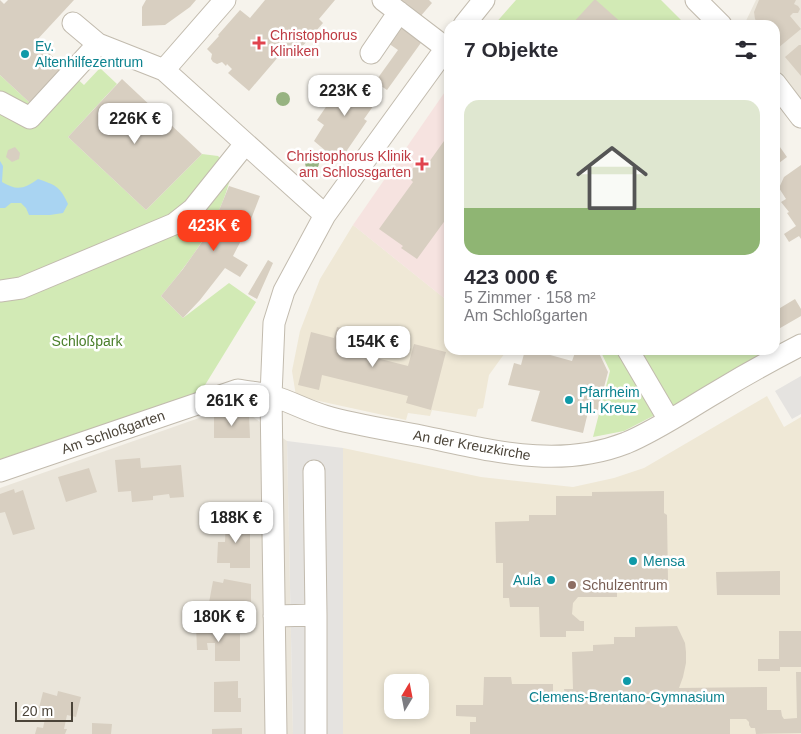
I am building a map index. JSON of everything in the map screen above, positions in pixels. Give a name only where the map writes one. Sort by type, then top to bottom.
[{"type":"street","points":[[164,70],[225,0]]},
{"type":"street","points":[[468,20],[484,0]]},
{"type":"street","points":[[696,0],[716,20]]},
{"type":"street","points":[[371,53],[391,6],[444,51]]},
{"type":"street","points":[[73,24],[98,44],[164,70],[325,215]]},
{"type":"street","points":[[0,102],[30,118],[98,44]]},
{"type":"street","points":[[276,734],[271,396],[274,323],[284,291],[325,215],[444,56]]},
{"type":"street","points":[[780,89],[801,116]]},
{"type":"street","points":[[0,291],[20,288],[174,224],[193,208],[245,144]]},
{"type":"street","name":"An der Kreuzkirche","points":[[271,396],[324,416],[488,450],[541,457],[571,456],[599,451],[626,442],[669,420],[758,367],[801,345]]},
{"type":"street","points":[[631,355],[669,420]]},
{"type":"street","name":"Am Schloßgarten","points":[[0,471],[238,390],[271,396]]},
{"type":"street","points":[[314,471],[316,734]]},
{"type":"street","points":[[274,616],[316,615]]},
{"type":"shaded area","points":[[756,0],[801,0],[801,116],[780,87],[780,20],[746,20]]},
{"type":"shaded area","name":"Christophorus Klinik am Schlossgarten","points":[[444,93],[444,298],[353,225]]},
{"type":"shaded area","points":[[353,225],[444,298],[444,355],[503,355],[489,375],[483,408],[478,409],[476,417],[432,410],[430,416],[408,413],[406,420],[296,396],[292,371],[300,331],[320,279]]},
{"type":"shaded area","points":[[801,376],[801,414],[792,419],[775,391]]},
{"type":"shaded area","name":"Schulzentrum","points":[[767,396],[784,427],[801,417],[801,734],[343,734],[343,448],[481,477],[573,487],[614,478],[644,468]]},
{"type":"shaded area","points":[[236,405],[287,441],[293,734],[0,734],[0,488]]},
{"type":"shaded area","points":[[287,441],[343,448],[343,734],[293,734]]},
{"type":"green space","points":[[516,0],[661,0],[681,20],[498,20]]},
{"type":"green space","name":"Schloßpark","points":[[64,67],[84,85],[100,68],[117,84],[68,137],[146,210],[202,154],[218,156],[232,170],[228,188],[205,237],[195,253],[161,296],[183,318],[229,283],[256,302],[202,390],[191,399],[0,459],[0,75],[30,103]]},
{"type":"green space","points":[[602,355],[759,355],[686,399],[624,431],[593,437],[610,371]]},
{"type":"water","points":[[0,161],[3,166],[2,182],[7,185],[20,188],[38,179],[56,187],[68,204],[63,213],[29,215],[21,203],[11,203],[5,208],[0,208]]},
{"type":"building","name":"Ev. Altenhilfezentrum","points":[[0,0],[4,4],[8,0],[74,0],[36,41],[64,67],[30,103],[0,75]]},
{"type":"building","points":[[146,0],[196,0],[190,7],[165,25],[142,26],[142,7]]},
{"type":"building","name":"Christophorus Kliniken","points":[[265,0],[335,0],[319,19],[323,23],[293,57],[285,49],[249,91],[228,73],[232,69],[227,64],[226,66],[222,62],[217,64],[213,62],[211,59],[212,54],[207,49],[240,10],[250,18]]},
{"type":"building","points":[[400,0],[429,0],[432,3],[419,18]]},
{"type":"building","points":[[596,0],[618,20],[576,20]]},
{"type":"building","points":[[759,0],[796,0],[794,4],[800,9],[798,13],[793,13],[790,16],[801,29],[780,46],[780,20],[756,20],[754,12]]},
{"type":"building","points":[[401,24],[423,40],[387,90],[375,82],[398,50],[388,43]]},
{"type":"building","points":[[801,45],[801,76],[785,57]]},
{"type":"building","points":[[347,76],[363,87],[366,83],[372,87],[377,97],[376,102],[364,119],[367,121],[339,162],[314,141],[324,125],[317,120]]},
{"type":"building","points":[[122,79],[202,154],[146,210],[68,137]]},
{"type":"building","points":[[444,141],[444,222],[417,259],[401,248],[403,246],[379,229],[413,182],[408,175],[420,159],[423,158],[429,162]]},
{"type":"building","points":[[15,147],[20,153],[19,159],[12,162],[6,157],[8,150]]},
{"type":"building","points":[[780,147],[787,157],[780,162]]},
{"type":"building","points":[[801,165],[801,239],[799,236],[789,242],[784,234],[796,226],[781,202],[786,199],[780,190],[784,177]]},
{"type":"building","points":[[229,186],[260,196],[248,227],[233,256],[248,265],[240,277],[225,268],[183,318],[161,296],[202,242]]},
{"type":"building","points":[[268,260],[273,263],[257,299],[248,294]]},
{"type":"building","points":[[795,299],[801,309],[801,316],[780,328],[780,308]]},
{"type":"building","points":[[337,327],[354,331],[349,351],[408,366],[414,344],[444,352],[445,355],[431,410],[406,403],[408,396],[322,375],[319,390],[298,385],[311,332],[334,338]]},
{"type":"building","name":"Pfarrheim Hl. Kreuz","points":[[524,355],[550,355],[572,361],[574,355],[600,355],[608,372],[598,410],[589,408],[583,433],[531,421],[540,391],[508,385],[514,363],[521,365]]},
{"type":"building","points":[[249,415],[250,438],[214,438],[214,416]]},
{"type":"building","points":[[140,458],[141,468],[181,465],[184,497],[170,498],[169,494],[153,496],[153,500],[132,502],[131,491],[118,492],[115,460]]},
{"type":"building","points":[[89,468],[97,492],[66,502],[58,477]]},
{"type":"building","points":[[14,489],[15,493],[23,490],[35,529],[13,535],[5,512],[0,513],[0,494]]},
{"type":"building","points":[[664,491],[664,513],[667,515],[668,580],[617,581],[617,597],[578,597],[573,603],[572,614],[580,621],[584,621],[584,631],[566,631],[566,637],[540,637],[539,607],[510,607],[509,598],[503,598],[503,563],[496,563],[495,522],[529,521],[529,515],[556,515],[556,496],[592,496],[592,492]]},
{"type":"building","points":[[226,517],[250,518],[250,568],[230,568],[230,563],[217,563],[218,542],[225,542]]},
{"type":"building","points":[[780,571],[780,595],[717,595],[716,572]]},
{"type":"building","points":[[224,579],[251,584],[251,614],[208,608],[213,581],[223,583]]},
{"type":"building","points":[[211,624],[211,626],[220,626],[220,634],[240,634],[240,661],[215,661],[215,643],[207,643],[208,650],[197,650],[196,625]]},
{"type":"building","name":"Clemens-Brentano-Gymnasium","points":[[677,626],[685,643],[686,652],[686,663],[679,688],[767,687],[767,710],[781,710],[784,719],[797,718],[796,672],[801,672],[801,733],[756,734],[755,728],[751,728],[746,719],[730,719],[730,734],[470,734],[470,722],[476,722],[476,717],[456,716],[456,705],[483,705],[484,677],[511,677],[512,684],[553,684],[553,695],[565,695],[564,689],[573,689],[572,652],[593,651],[593,645],[614,644],[614,637],[635,637],[635,627]]},
{"type":"building","points":[[779,631],[801,631],[801,667],[780,667],[780,671],[758,671],[758,659],[779,659]]},
{"type":"building","points":[[238,681],[238,698],[241,698],[241,712],[214,712],[214,682]]},
{"type":"building","points":[[58,691],[81,697],[76,717],[67,715],[64,729],[67,729],[65,734],[35,734],[37,727],[43,728],[47,710],[39,708],[43,692],[57,696]]},
{"type":"building","points":[[92,723],[112,724],[111,734],[92,734]]},
{"type":"building","points":[[242,728],[242,734],[212,734],[212,729]]},
{"type":"place","name":"Christophorus Kliniken","points":[[259,43]]},
{"type":"place","name":"Ev. Altenhilfezentrum","points":[[25,54]]},
{"type":"place","name":"Christophorus Klinik am Schlossgarten","points":[[422,164]]},
{"type":"place","name":"Pfarrheim Hl. Kreuz","points":[[569,400]]},
{"type":"place","name":"Mensa","points":[[633,561]]},
{"type":"place","name":"Aula","points":[[551,580]]},
{"type":"place","name":"Schulzentrum","points":[[572,585]]},
{"type":"place","name":"Clemens-Brentano-Gymnasium","points":[[627,681]]}]
